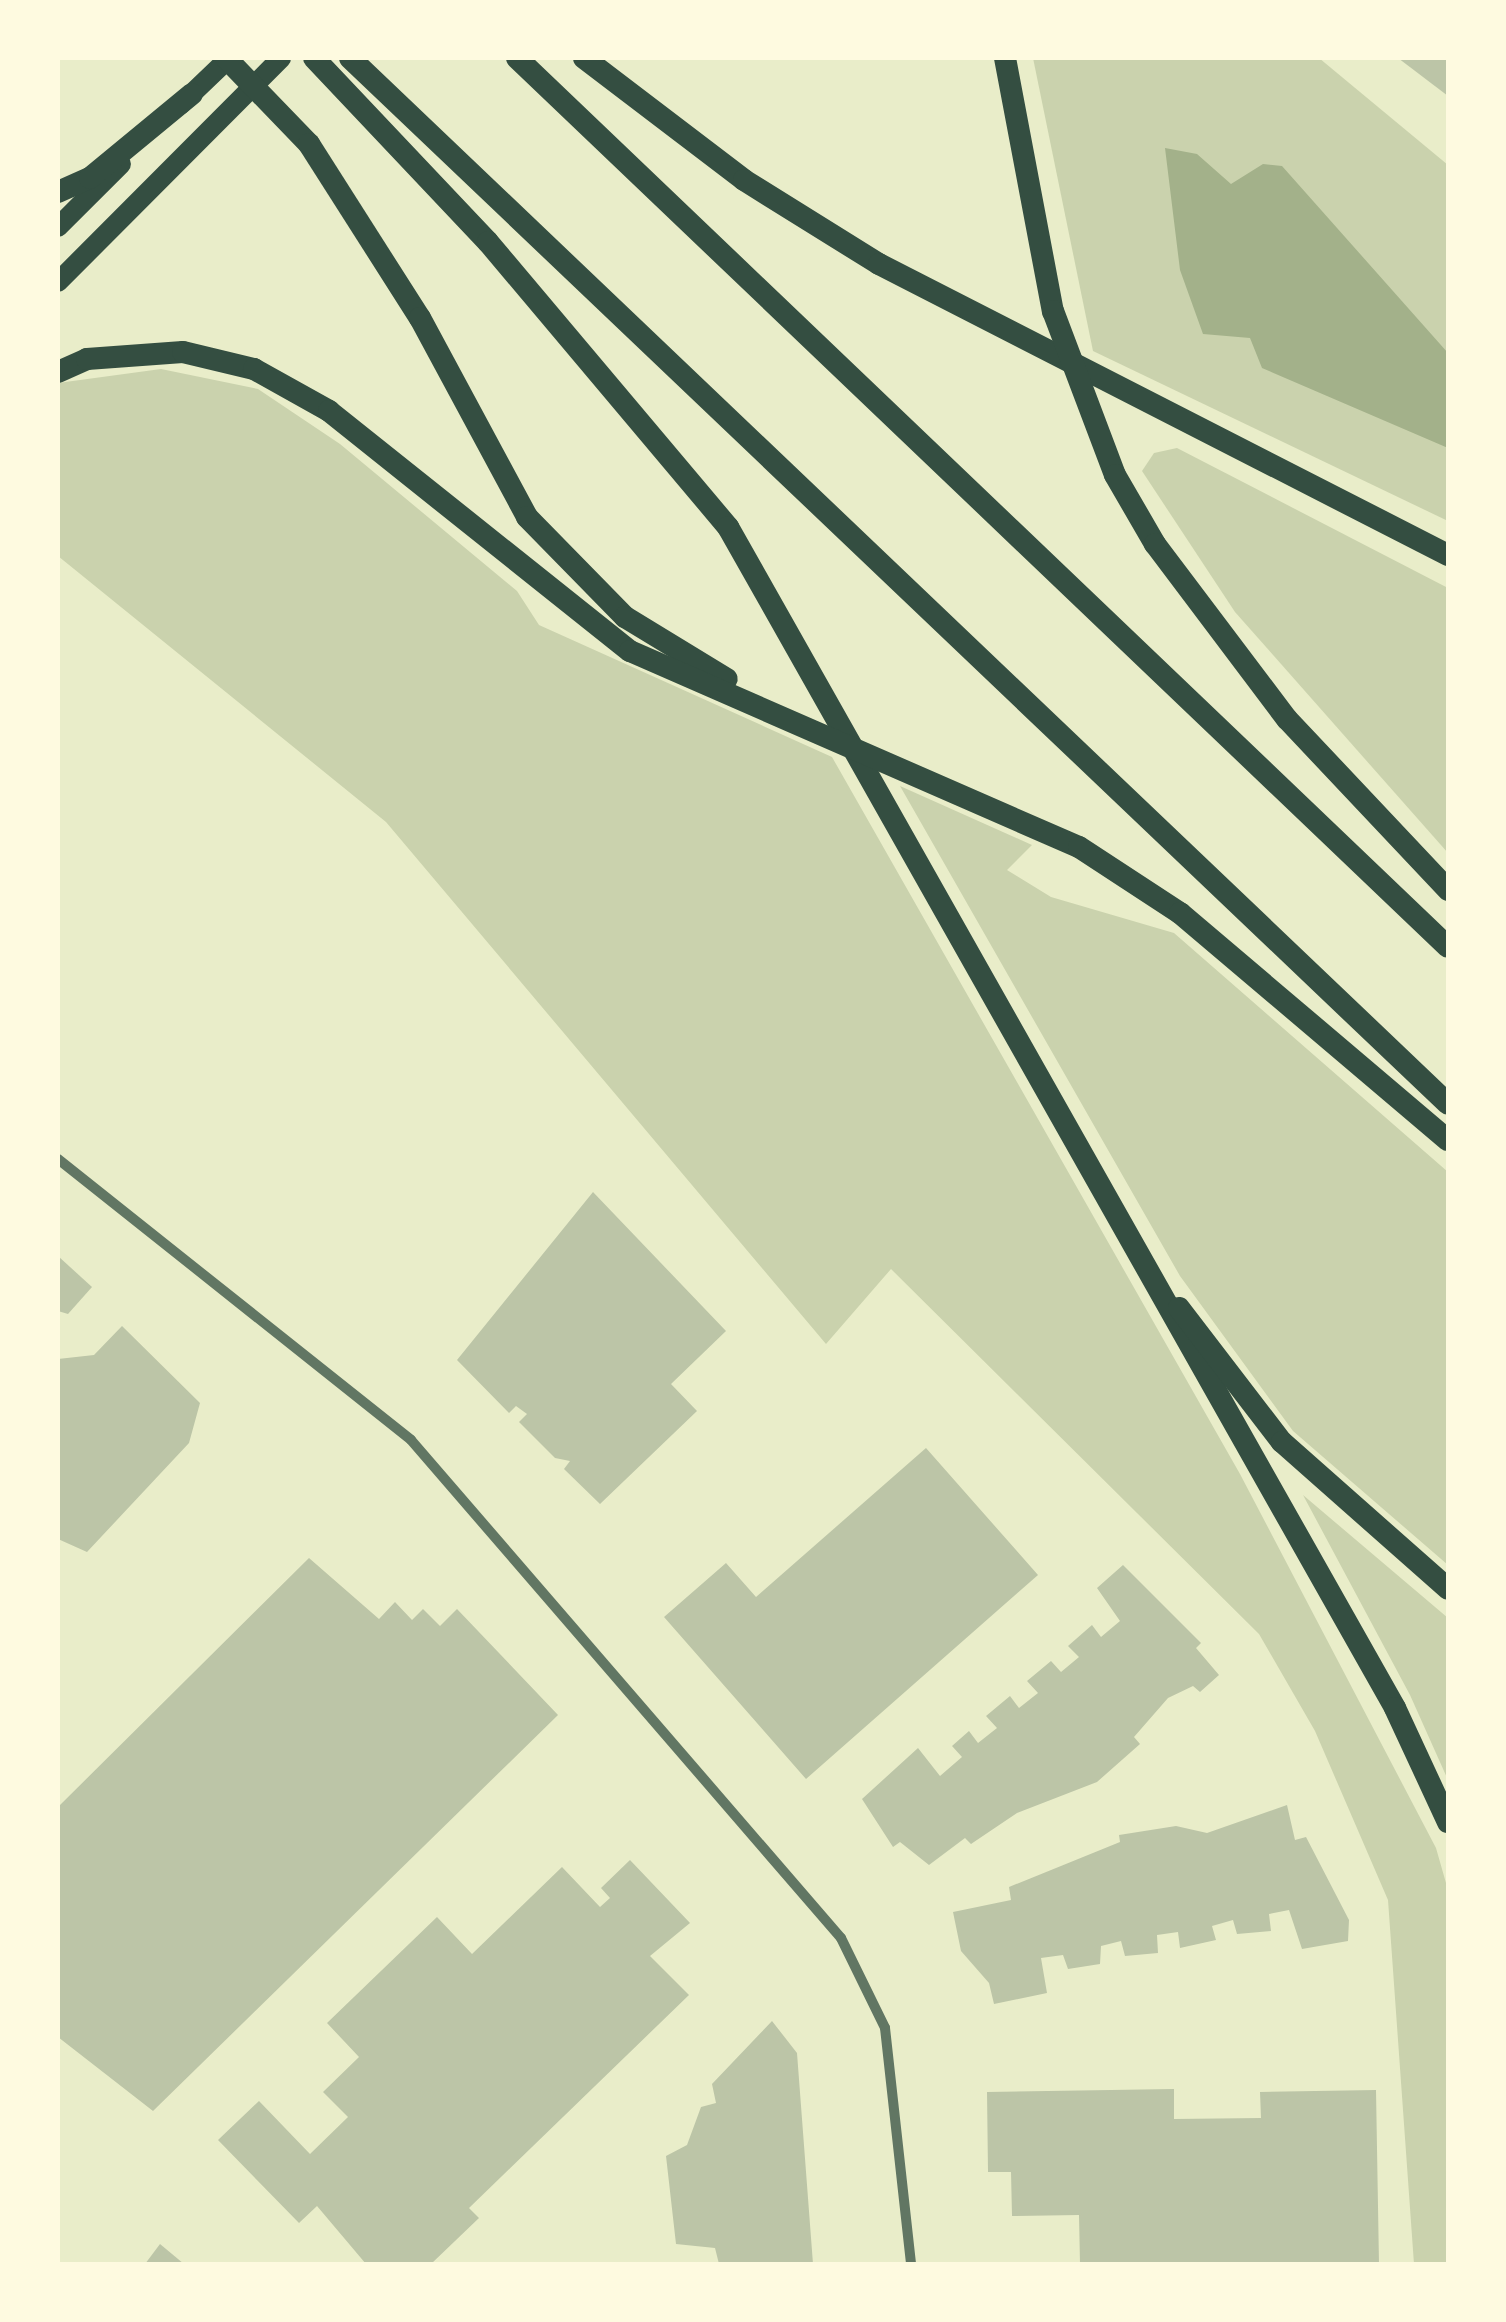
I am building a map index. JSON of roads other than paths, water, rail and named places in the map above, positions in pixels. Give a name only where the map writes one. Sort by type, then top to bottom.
[{"type":"highway","points":[[227,58],[310,144],[420,318],[526,517],[624,617],[798,722]]},
{"type":"highway","points":[[314,58],[488,242],[728,527],[1123,1233],[1395,1708],[1448,1822]]},
{"type":"highway","points":[[350,58],[1448,1104]]},
{"type":"highway","points":[[517,58],[1448,947]]},
{"type":"highway","points":[[584,58],[744,180],[879,264],[1448,556]]},
{"type":"highway","points":[[1005,58],[1053,311],[1091,412],[1155,544],[1288,719],[1448,890]]},
{"type":"highway","points":[[58,192],[192,94]]},
{"type":"highway","points":[[58,372],[88,359],[183,352],[254,369],[328,411],[630,651],[922,774],[1078,847],[1180,913],[1448,1140]]},
{"type":"highway","points":[[1123,1233],[1282,1442],[1448,1589]]},
{"type":"main road","points":[[58,227],[227,58]]},
{"type":"main road","points":[[58,282],[281,58]]},
{"type":"street","points":[[58,1158],[411,1440],[841,1938],[885,2028],[911,2264]]}]
